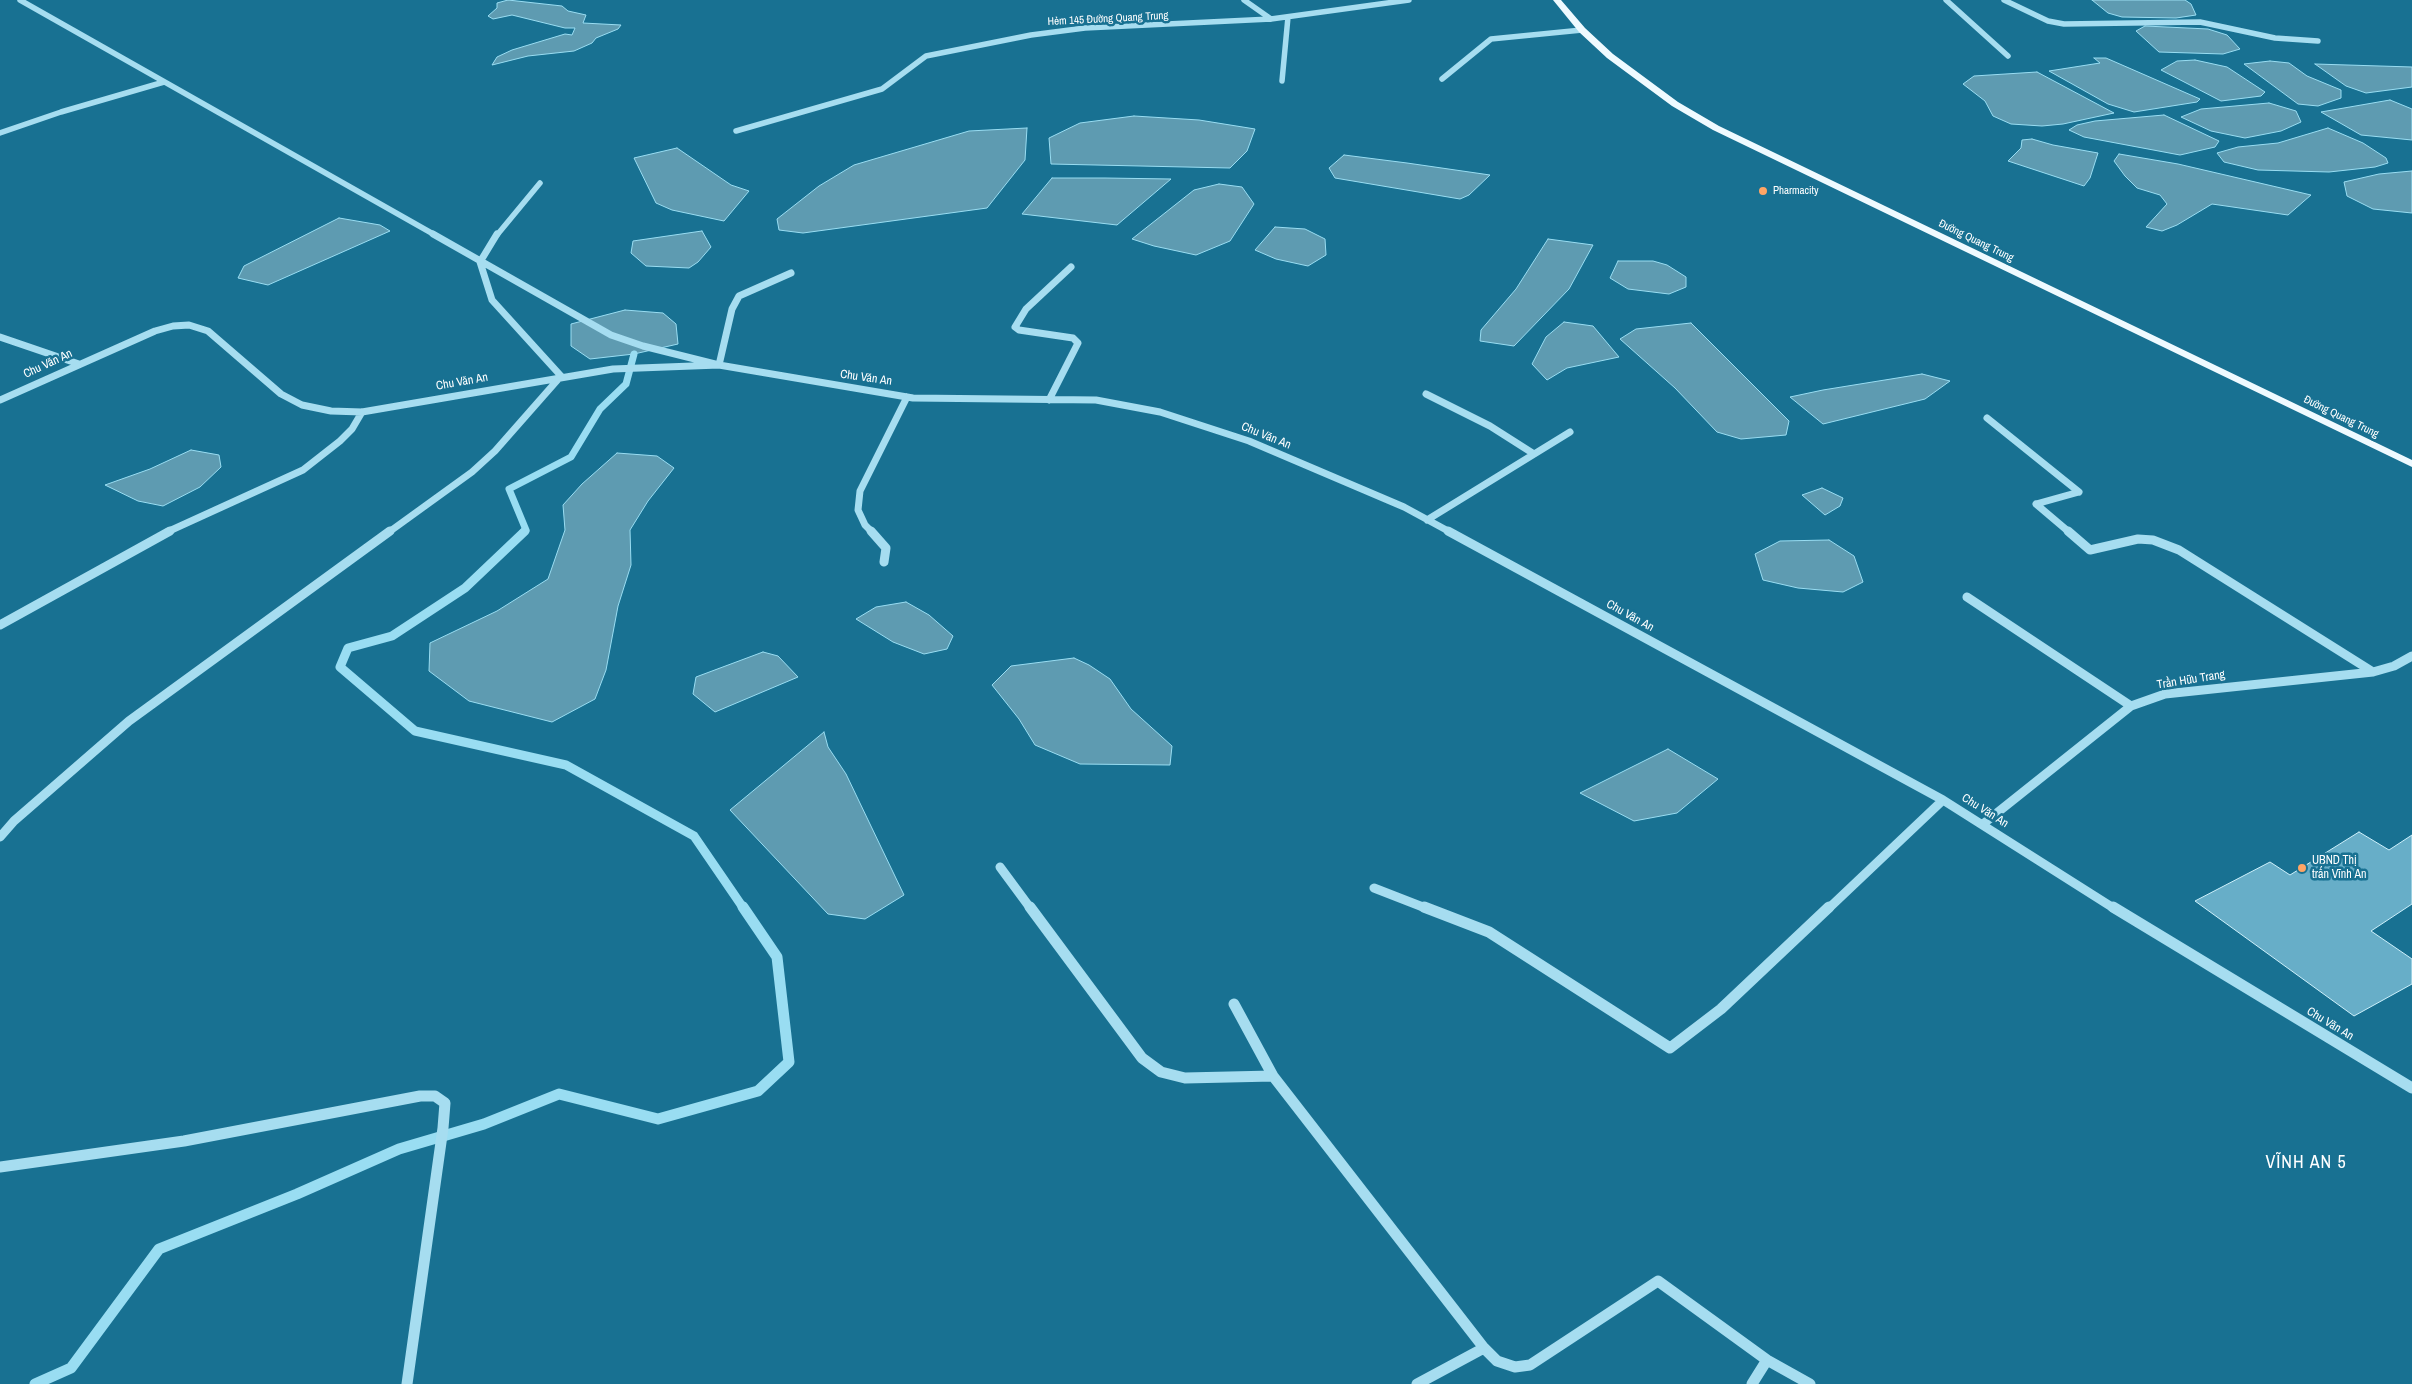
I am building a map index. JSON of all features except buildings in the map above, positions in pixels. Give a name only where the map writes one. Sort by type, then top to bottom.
[{"type":"main road","name":"Đường Quang Trung","points":[[1557,0],[1582,30],[1610,56],[1675,104],[1716,128],[2412,464]]},
{"type":"street","points":[[20,0],[610,335],[643,346],[719,365],[732,309],[739,296],[756,286],[791,274]]},
{"type":"street","points":[[1244,0],[1271,19]]},
{"type":"street","name":"Hẻm 145 Đường Quang Trung","points":[[736,131],[882,89],[919,59],[932,54],[1052,31],[1271,19],[1409,0]]},
{"type":"street","points":[[1946,0],[2008,56]]},
{"type":"street","points":[[2004,0],[2048,21],[2064,24],[2200,22],[2275,38],[2318,41]]},
{"type":"street","points":[[1282,81],[1288,17]]},
{"type":"street","points":[[1442,79],[1491,39],[1582,30]]},
{"type":"street","points":[[0,133],[60,112],[164,82]]},
{"type":"street","points":[[0,837],[14,821],[129,721],[472,472],[495,451],[560,376],[492,300],[480,262],[498,233],[540,183]]},
{"type":"street","points":[[1049,400],[1078,343],[1073,338],[1019,330],[1015,327],[1026,309],[1071,267]]},
{"type":"street","name":"Chu Văn An","points":[[0,400],[155,331],[189,325],[208,332],[281,394],[295,401],[331,411],[362,412],[613,368],[719,365],[815,383],[907,397],[962,400],[1096,400],[1160,412],[1250,441],[1404,508],[1427,520],[1943,800],[2158,936],[2412,1088]]},
{"type":"street","points":[[0,337],[79,364]]},
{"type":"street","points":[[1426,394],[1490,426],[1534,454]]},
{"type":"street","points":[[884,562],[886,548],[864,525],[858,510],[860,491],[907,397]]},
{"type":"street","points":[[0,625],[151,540],[303,470],[340,441],[352,429],[362,412]]},
{"type":"street","points":[[1986,418],[2079,492],[2036,504],[2090,550],[2138,540],[2168,544],[2373,672]]},
{"type":"street","points":[[1427,520],[1570,432]]},
{"type":"street","points":[[1968,597],[2131,706]]},
{"type":"street","name":"Trần Hữu Trang","points":[[1983,824],[2131,706],[2175,693],[2373,672],[2394,666],[2412,656]]},
{"type":"street","points":[[1374,888],[1489,932],[1670,1048],[1721,1009],[1943,800]]},
{"type":"street","points":[[1000,867],[1142,1058],[1161,1072],[1185,1078],[1273,1076]]},
{"type":"street","points":[[1234,1004],[1273,1076],[1484,1348],[1497,1361],[1515,1367],[1530,1365],[1658,1281],[1767,1360],[1810,1384]]},
{"type":"street","points":[[0,1166],[184,1141],[420,1096],[435,1096],[445,1104],[440,1160],[407,1384]]},
{"type":"street","points":[[1417,1384],[1484,1348]]},
{"type":"street","points":[[1752,1384],[1767,1360]]},
{"type":"water","points":[[508,0],[562,6],[568,11],[586,15],[583,23],[621,25],[618,29],[596,38],[592,43],[574,51],[528,56],[492,65],[497,57],[512,50],[565,34],[572,35],[575,28],[565,28],[512,15],[493,19],[488,16],[497,8],[497,3]]},
{"type":"water","points":[[2092,0],[2185,0],[2191,4],[2196,15],[2176,18],[2122,17],[2108,13]]},
{"type":"water","points":[[2145,26],[2208,29],[2227,35],[2240,49],[2223,54],[2159,52],[2136,31]]},
{"type":"water","points":[[2094,58],[2106,58],[2200,99],[2197,102],[2134,112],[2108,104],[2049,71],[2100,63]]},
{"type":"water","points":[[2195,60],[2227,67],[2265,92],[2261,96],[2221,101],[2161,70],[2177,61]]},
{"type":"water","points":[[2270,61],[2289,63],[2307,76],[2341,90],[2341,98],[2318,106],[2298,104],[2244,64]]},
{"type":"water","points":[[2315,64],[2412,67],[2412,87],[2366,93],[2346,86]]},
{"type":"water","points":[[2037,72],[2114,113],[2063,124],[2042,126],[2011,124],[1993,116],[1985,101],[1963,84],[1974,76]]},
{"type":"water","points":[[2390,100],[2412,109],[2412,140],[2361,135],[2321,112]]},
{"type":"water","points":[[2269,103],[2296,111],[2301,122],[2281,131],[2245,138],[2211,131],[2181,117],[2201,109]]},
{"type":"water","points":[[2164,115],[2219,141],[2215,147],[2180,155],[2084,137],[2069,130],[2077,125],[2095,121]]},
{"type":"water","points":[[1134,116],[1199,120],[1255,129],[1247,151],[1230,168],[1051,164],[1049,138],[1080,123]]},
{"type":"water","points":[[1027,128],[1025,160],[987,208],[803,233],[779,230],[777,219],[819,186],[854,165],[969,131]]},
{"type":"water","points":[[2328,128],[2363,143],[2386,158],[2388,163],[2375,167],[2329,172],[2258,170],[2224,162],[2217,153],[2238,147],[2278,143]]},
{"type":"water","points":[[2032,139],[2053,145],[2098,153],[2090,178],[2084,186],[2008,161],[2021,148],[2022,140]]},
{"type":"water","points":[[677,148],[731,185],[749,191],[724,221],[672,210],[656,203],[634,158]]},
{"type":"water","points":[[2119,154],[2178,164],[2311,195],[2288,215],[2212,204],[2177,225],[2162,231],[2146,227],[2167,204],[2160,195],[2137,188],[2125,176],[2114,161]]},
{"type":"water","points":[[1344,155],[1490,175],[1469,195],[1460,199],[1335,178],[1329,168]]},
{"type":"water","points":[[2412,171],[2412,213],[2373,209],[2347,196],[2344,182],[2379,174]]},
{"type":"water","points":[[1052,178],[1171,179],[1117,225],[1022,214]]},
{"type":"water","points":[[1219,184],[1242,187],[1254,204],[1230,241],[1196,255],[1132,239],[1194,190]]},
{"type":"water","points":[[339,218],[380,225],[390,231],[268,285],[238,278],[244,266]]},
{"type":"water","points":[[1275,227],[1305,229],[1325,239],[1326,255],[1308,266],[1276,259],[1255,250]]},
{"type":"water","points":[[702,231],[711,247],[698,262],[689,268],[646,266],[631,253],[633,241]]},
{"type":"water","points":[[1548,239],[1593,245],[1569,289],[1514,346],[1480,341],[1481,330],[1516,289]]},
{"type":"water","points":[[1618,261],[1653,261],[1667,265],[1686,277],[1686,287],[1669,294],[1628,289],[1610,278]]},
{"type":"water","points":[[625,310],[663,313],[676,324],[678,344],[634,354],[590,359],[571,346],[571,324]]},
{"type":"water","points":[[1564,322],[1593,326],[1619,357],[1567,368],[1547,380],[1532,364],[1546,337]]},
{"type":"water","points":[[1691,323],[1789,421],[1786,435],[1741,439],[1717,432],[1675,388],[1620,339],[1636,329]]},
{"type":"water","points":[[1922,374],[1950,381],[1925,399],[1823,424],[1790,397],[1823,390]]},
{"type":"water","points":[[191,450],[219,455],[221,467],[200,487],[163,506],[138,501],[105,485],[150,469]]},
{"type":"water","points":[[617,453],[657,456],[674,468],[648,501],[630,530],[631,565],[618,606],[606,670],[595,699],[552,722],[469,701],[429,671],[430,643],[497,611],[548,579],[565,530],[563,505],[582,484]]},
{"type":"water","points":[[1822,488],[1843,498],[1840,506],[1825,515],[1802,495]]},
{"type":"water","points":[[1829,540],[1854,556],[1863,582],[1843,592],[1798,588],[1763,580],[1755,554],[1780,541]]},
{"type":"water","points":[[906,602],[929,615],[953,636],[947,649],[924,654],[893,642],[856,619],[876,607]]},
{"type":"water","points":[[763,652],[778,656],[798,677],[715,712],[693,694],[696,677]]},
{"type":"water","points":[[1074,658],[1089,665],[1110,679],[1131,709],[1172,746],[1170,765],[1080,764],[1035,745],[1019,719],[992,685],[1011,666]]},
{"type":"water","points":[[824,732],[828,747],[846,774],[904,895],[865,919],[828,914],[730,810]]},
{"type":"water","points":[[1668,749],[1718,779],[1677,813],[1634,821],[1580,793]]},
{"type":"waterway","points":[[523,532],[526,530],[509,489],[571,457],[600,409],[626,384],[634,354]]},
{"type":"waterway","points":[[525,531],[465,588],[392,636],[348,648],[340,667],[415,731],[566,765],[694,836],[744,909]]},
{"type":"waterway","points":[[35,1384],[71,1368],[159,1249],[297,1194],[399,1149],[484,1124],[559,1094],[658,1119],[758,1091],[789,1062],[777,957],[743,907]]},
{"type":"place","name":"Pharmacity","points":[[1763,191]]},
{"type":"place","name":"UBND Thị trấn Vĩnh An","points":[[2302,868]]},
{"type":"district","name":"VĨNH AN 5","points":[[2306,1163]]}]
